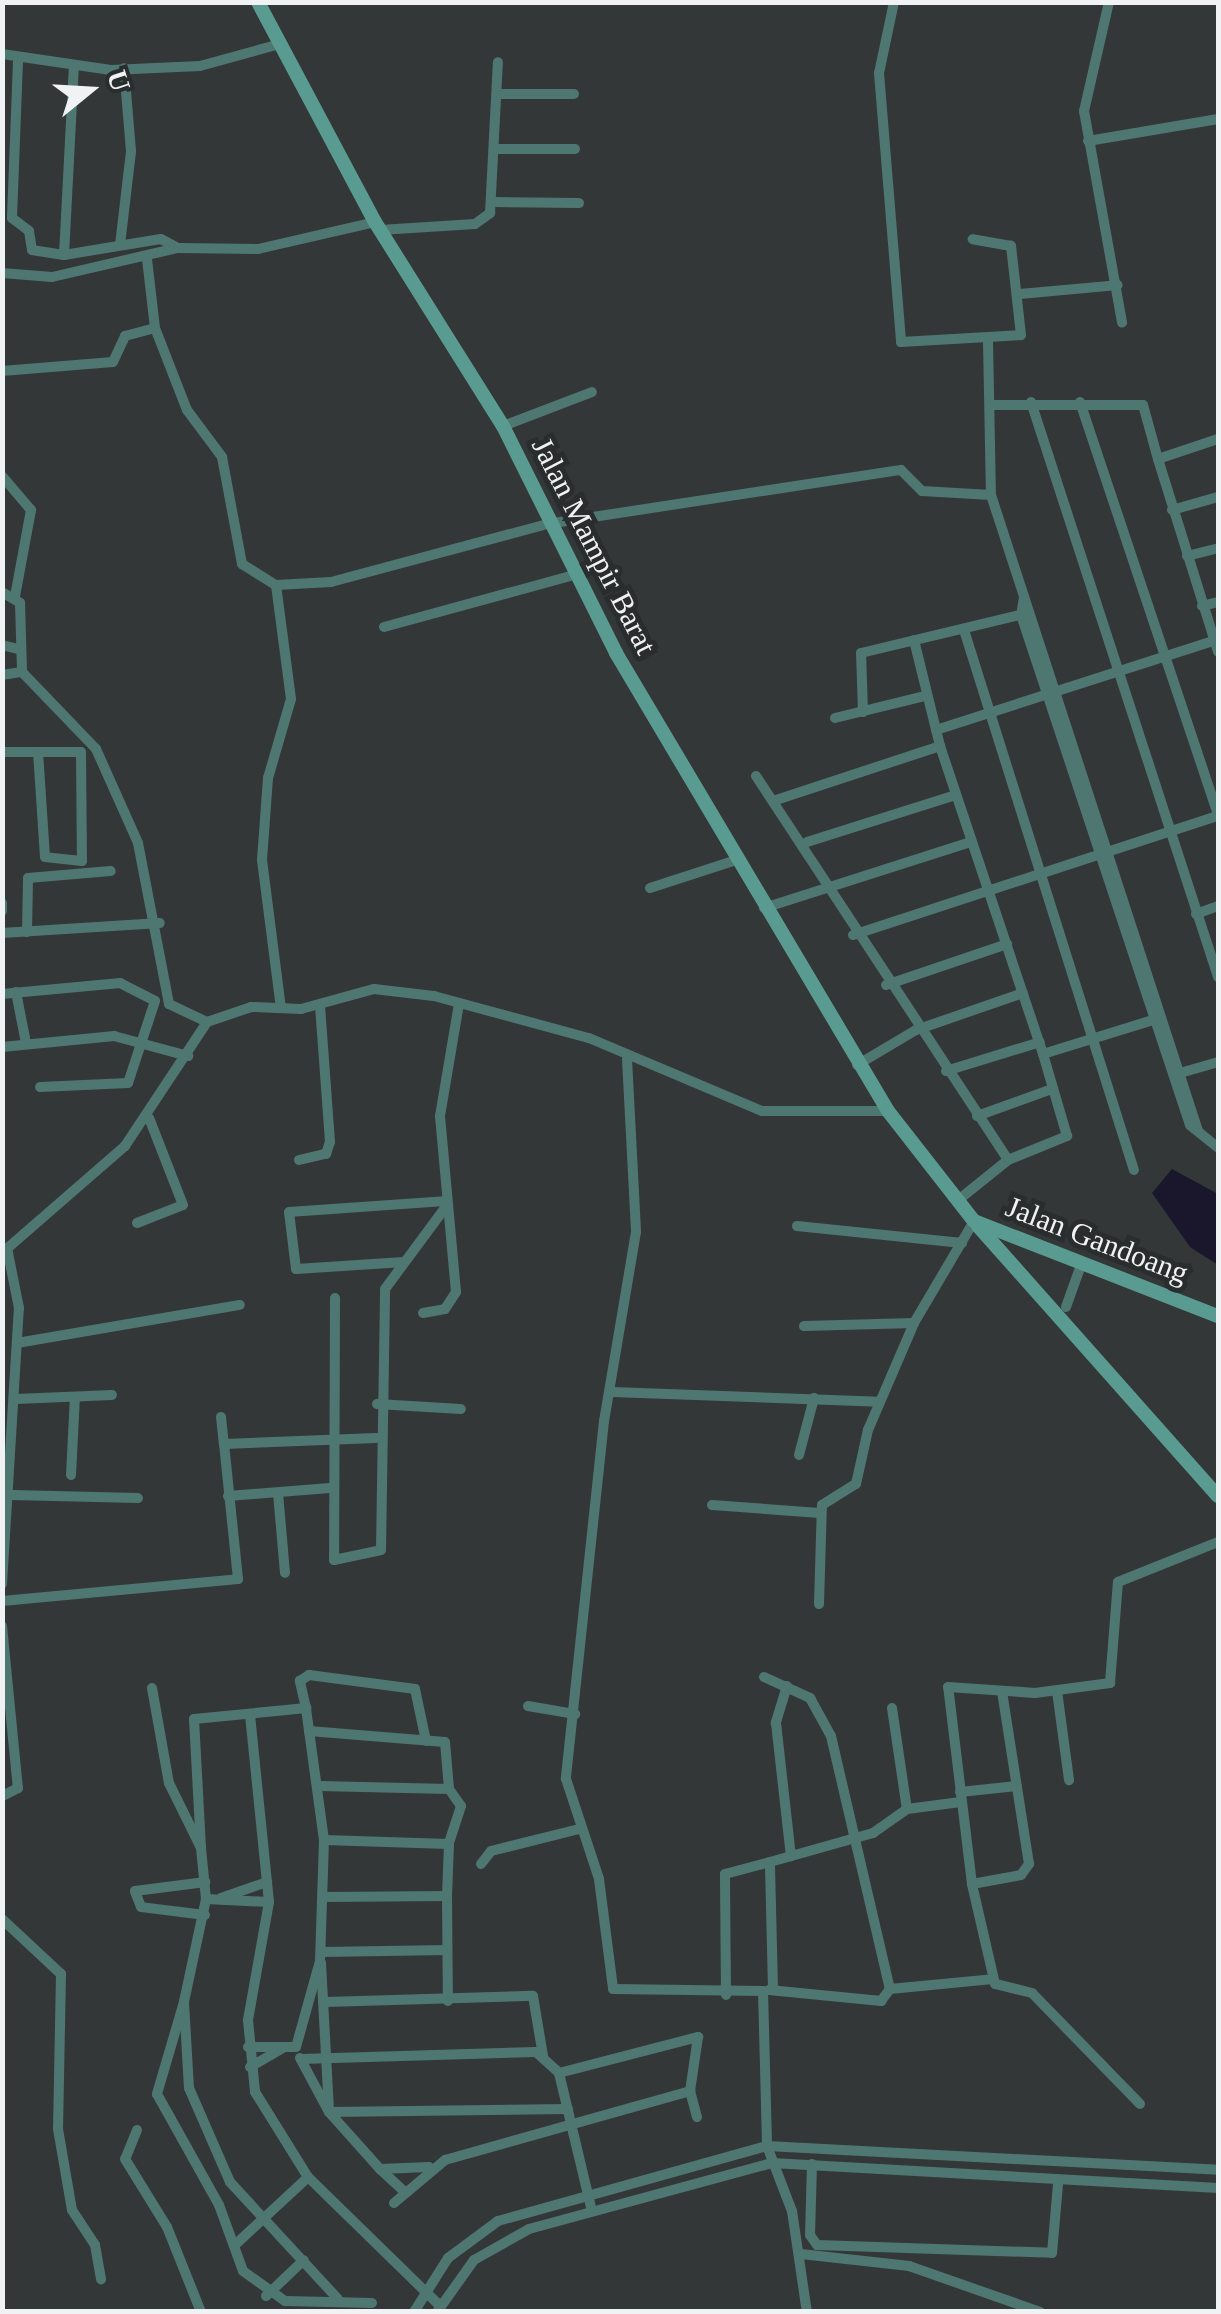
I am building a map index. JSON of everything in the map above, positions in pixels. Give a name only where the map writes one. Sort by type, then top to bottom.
[{"type":"street","name":"Jalan Mampir Barat","points":[[258,2],[276,44],[378,226],[503,426],[574,575],[764,908],[888,1112]]},
{"type":"street","points":[[894,2],[879,72],[896,338],[988,341],[1021,335],[1020,294],[1011,246],[973,240]]},
{"type":"street","points":[[1108,2],[1084,112],[1122,323]]},
{"type":"street","points":[[2,54],[18,61],[74,66],[200,66],[276,44]]},
{"type":"street","points":[[18,61],[13,224],[29,231],[33,251],[64,255],[161,239],[178,248]]},
{"type":"street","points":[[2,273],[52,277],[147,259],[178,248],[258,250],[378,226],[475,224],[493,202],[498,62]]},
{"type":"street","points":[[64,255],[74,66]]},
{"type":"street","points":[[120,244],[132,151],[124,68]]},
{"type":"street","points":[[497,94],[574,94]]},
{"type":"street","points":[[1088,140],[1218,119]]},
{"type":"street","points":[[496,148],[576,149]]},
{"type":"street","points":[[493,202],[579,202]]},
{"type":"street","points":[[147,259],[155,328],[187,410],[222,458],[242,564],[276,585],[332,582],[548,524],[901,470],[922,491],[990,495]]},
{"type":"street","points":[[1020,294],[1118,285]]},
{"type":"street","points":[[2,371],[112,362],[125,336],[155,328]]},
{"type":"street","points":[[988,341],[990,495],[1024,597],[1034,612],[1053,694],[1100,856],[1154,1020],[1179,1074],[1198,1131],[1218,1148]]},
{"type":"street","points":[[503,426],[592,392]]},
{"type":"street","points":[[1031,402],[1167,831],[1218,977]]},
{"type":"street","points":[[936,730],[1167,657],[1216,647],[1172,510],[1147,407],[1080,402],[990,405]]},
{"type":"street","points":[[854,935],[1039,878],[1218,815],[1080,402]]},
{"type":"street","points":[[1158,459],[1218,439]]},
{"type":"street","points":[[2,476],[31,510],[15,596],[22,672],[96,749],[138,843],[160,924],[169,1004],[207,1022],[320,1005],[374,990],[521,1014],[762,1110],[888,1112]]},
{"type":"street","points":[[1172,510],[1218,498]]},
{"type":"street","points":[[1187,556],[1218,548]]},
{"type":"street","points":[[384,627],[574,575]]},
{"type":"street","points":[[276,585],[291,699],[268,778],[262,860],[281,1008]]},
{"type":"street","points":[[2,592],[15,596]]},
{"type":"street","points":[[1024,597],[1021,614],[1114,852],[1167,1016],[1179,1074]]},
{"type":"street","points":[[1202,606],[1218,602]]},
{"type":"street","points":[[863,712],[857,656],[1034,612]]},
{"type":"street","points":[[964,630],[984,716],[1134,1170]]},
{"type":"street","points":[[914,640],[924,696],[1044,1054],[1067,1136],[1008,1160],[956,1200]]},
{"type":"street","points":[[2,645],[18,649]]},
{"type":"street","points":[[2,676],[22,672]]},
{"type":"street","points":[[835,718],[924,696]]},
{"type":"street","points":[[776,800],[940,746]]},
{"type":"street","points":[[2,752],[96,749]]},
{"type":"street","points":[[38,752],[45,856],[68,862],[86,855],[80,752]]},
{"type":"street","points":[[756,776],[807,842],[854,935],[1008,1160]]},
{"type":"street","points":[[807,842],[956,795]]},
{"type":"street","points":[[764,908],[971,842]]},
{"type":"street","points":[[650,888],[736,860]]},
{"type":"street","points":[[27,932],[32,875],[111,871]]},
{"type":"street","points":[[2,903],[2,912]]},
{"type":"street","points":[[1196,914],[1218,906]]},
{"type":"street","points":[[2,934],[160,924]]},
{"type":"street","points":[[886,985],[1006,944]]},
{"type":"street","points":[[2,994],[120,983],[148,994],[158,1010],[128,1084],[40,1088]]},
{"type":"street","points":[[16,992],[26,1043]]},
{"type":"street","points":[[858,1065],[916,1030],[1023,993]]},
{"type":"street","points":[[423,1313],[444,1309],[456,1292],[440,1116],[459,1004]]},
{"type":"street","points":[[299,1160],[326,1154],[330,1142],[320,1005]]},
{"type":"street","points":[[1044,1054],[1167,1016]]},
{"type":"street","points":[[2,1584],[12,1494],[18,1342],[5,1251],[79,1196],[150,1118],[207,1022]]},
{"type":"street","points":[[2,1047],[114,1036],[188,1056]]},
{"type":"street","points":[[946,1071],[1040,1042]]},
{"type":"street","points":[[627,1059],[636,1232],[612,1392],[566,1779],[598,1879],[613,1989],[726,1995],[768,1990],[881,2000],[890,1989],[993,1979],[1032,1993],[1140,2104]]},
{"type":"street","points":[[1179,1074],[1218,1062]]},
{"type":"street","points":[[976,1116],[1052,1088]]},
{"type":"street","name":"Jalan Gandoang","points":[[888,1112],[974,1221],[1218,1316]]},
{"type":"street","points":[[137,1223],[183,1205],[150,1118]]},
{"type":"street","points":[[404,1262],[296,1269],[290,1212],[445,1204]]},
{"type":"street","points":[[335,1298],[328,1439],[334,1560],[380,1552],[376,1438],[386,1289],[445,1204]]},
{"type":"street","points":[[818,1604],[820,1513],[827,1497],[856,1484],[878,1402],[914,1323],[974,1221],[1218,1496]]},
{"type":"street","points":[[797,1226],[962,1242]]},
{"type":"street","points":[[1066,1307],[1082,1265]]},
{"type":"street","points":[[18,1342],[240,1305]]},
{"type":"street","points":[[804,1326],[914,1323]]},
{"type":"street","points":[[612,1392],[878,1402]]},
{"type":"street","points":[[16,1399],[112,1396]]},
{"type":"street","points":[[71,1475],[75,1397]]},
{"type":"street","points":[[799,1455],[814,1398]]},
{"type":"street","points":[[377,1404],[461,1410]]},
{"type":"street","points":[[2,1602],[238,1579],[220,1417]]},
{"type":"street","points":[[224,1444],[376,1438]]},
{"type":"street","points":[[228,1496],[330,1488]]},
{"type":"street","points":[[278,1493],[285,1574]]},
{"type":"street","points":[[12,1494],[138,1498]]},
{"type":"street","points":[[712,1505],[820,1513]]},
{"type":"street","points":[[993,1979],[972,1884],[948,1687],[1057,1692],[1112,1679],[1118,1582],[1218,1542]]},
{"type":"street","points":[[2,1626],[18,1788],[2,1796]]},
{"type":"street","points":[[329,2112],[321,1957],[324,1840],[304,1676],[415,1689],[426,1741]]},
{"type":"street","points":[[764,1678],[787,1686],[820,1710],[856,1838],[890,1989]]},
{"type":"street","points":[[787,1686],[776,1712],[791,1856]]},
{"type":"street","points":[[152,1688],[169,1783],[201,1848]]},
{"type":"street","points":[[972,1884],[1028,1867],[1002,1692]]},
{"type":"street","points":[[1057,1692],[1070,1780]]},
{"type":"street","points":[[528,1706],[575,1714]]},
{"type":"street","points":[[266,2296],[158,2094],[205,1915],[190,1723],[306,1708]]},
{"type":"street","points":[[892,1708],[908,1809]]},
{"type":"street","points":[[250,1715],[269,1902],[248,2046],[250,2067],[266,2116],[308,2177],[419,2295],[438,2308],[487,2250],[592,2212],[772,2163],[1044,2184],[1218,2188]]},
{"type":"street","points":[[309,1731],[450,1746],[449,1788],[461,1806],[449,1844],[448,2001]]},
{"type":"street","points":[[318,1786],[449,1788]]},
{"type":"street","points":[[726,1995],[725,1874],[856,1838],[908,1809],[1016,1786]]},
{"type":"street","points":[[481,1864],[492,1850],[579,1829]]},
{"type":"street","points":[[324,1840],[449,1844]]},
{"type":"street","points":[[770,1862],[767,2146],[801,2254],[807,2312]]},
{"type":"street","points":[[205,1882],[138,1888],[135,1899],[205,1915]]},
{"type":"street","points":[[221,1898],[267,1882]]},
{"type":"street","points":[[324,1897],[447,1896]]},
{"type":"street","points":[[206,1899],[269,1902]]},
{"type":"street","points":[[2,1919],[60,1974],[58,2130],[72,2210],[96,2245],[100,2279]]},
{"type":"street","points":[[321,1957],[447,1950]]},
{"type":"street","points":[[250,2067],[290,2047],[321,1957]]},
{"type":"street","points":[[326,2002],[537,1998],[542,2056],[559,2073],[592,2212]]},
{"type":"street","points":[[184,2002],[197,2119],[230,2182],[338,2299]]},
{"type":"street","points":[[559,2073],[698,2037],[690,2091],[697,2118]]},
{"type":"street","points":[[248,2046],[290,2047],[329,2112],[406,2192]]},
{"type":"street","points":[[301,2060],[542,2056]]},
{"type":"street","points":[[380,2169],[429,2167],[690,2091]]},
{"type":"street","points":[[329,2112],[568,2109]]},
{"type":"street","points":[[138,2130],[125,2159],[167,2227],[196,2309]]},
{"type":"street","points":[[414,2312],[419,2295],[482,2230],[588,2192],[767,2146],[1046,2168],[1218,2170]]},
{"type":"street","points":[[812,2164],[810,2234],[818,2245],[1052,2252],[1058,2184]]},
{"type":"street","points":[[394,2203],[429,2167]]},
{"type":"street","points":[[1044,2184],[1046,2168]]},
{"type":"street","points":[[236,2244],[308,2177]]},
{"type":"street","points":[[801,2254],[909,2266],[1040,2312]]},
{"type":"street","points":[[266,2296],[304,2260]]},
{"type":"street","points":[[266,2296],[372,2303]]},
{"type":"shaded area","points":[[1172,1169],[1218,1194],[1218,1265],[1190,1247],[1152,1193]]}]
